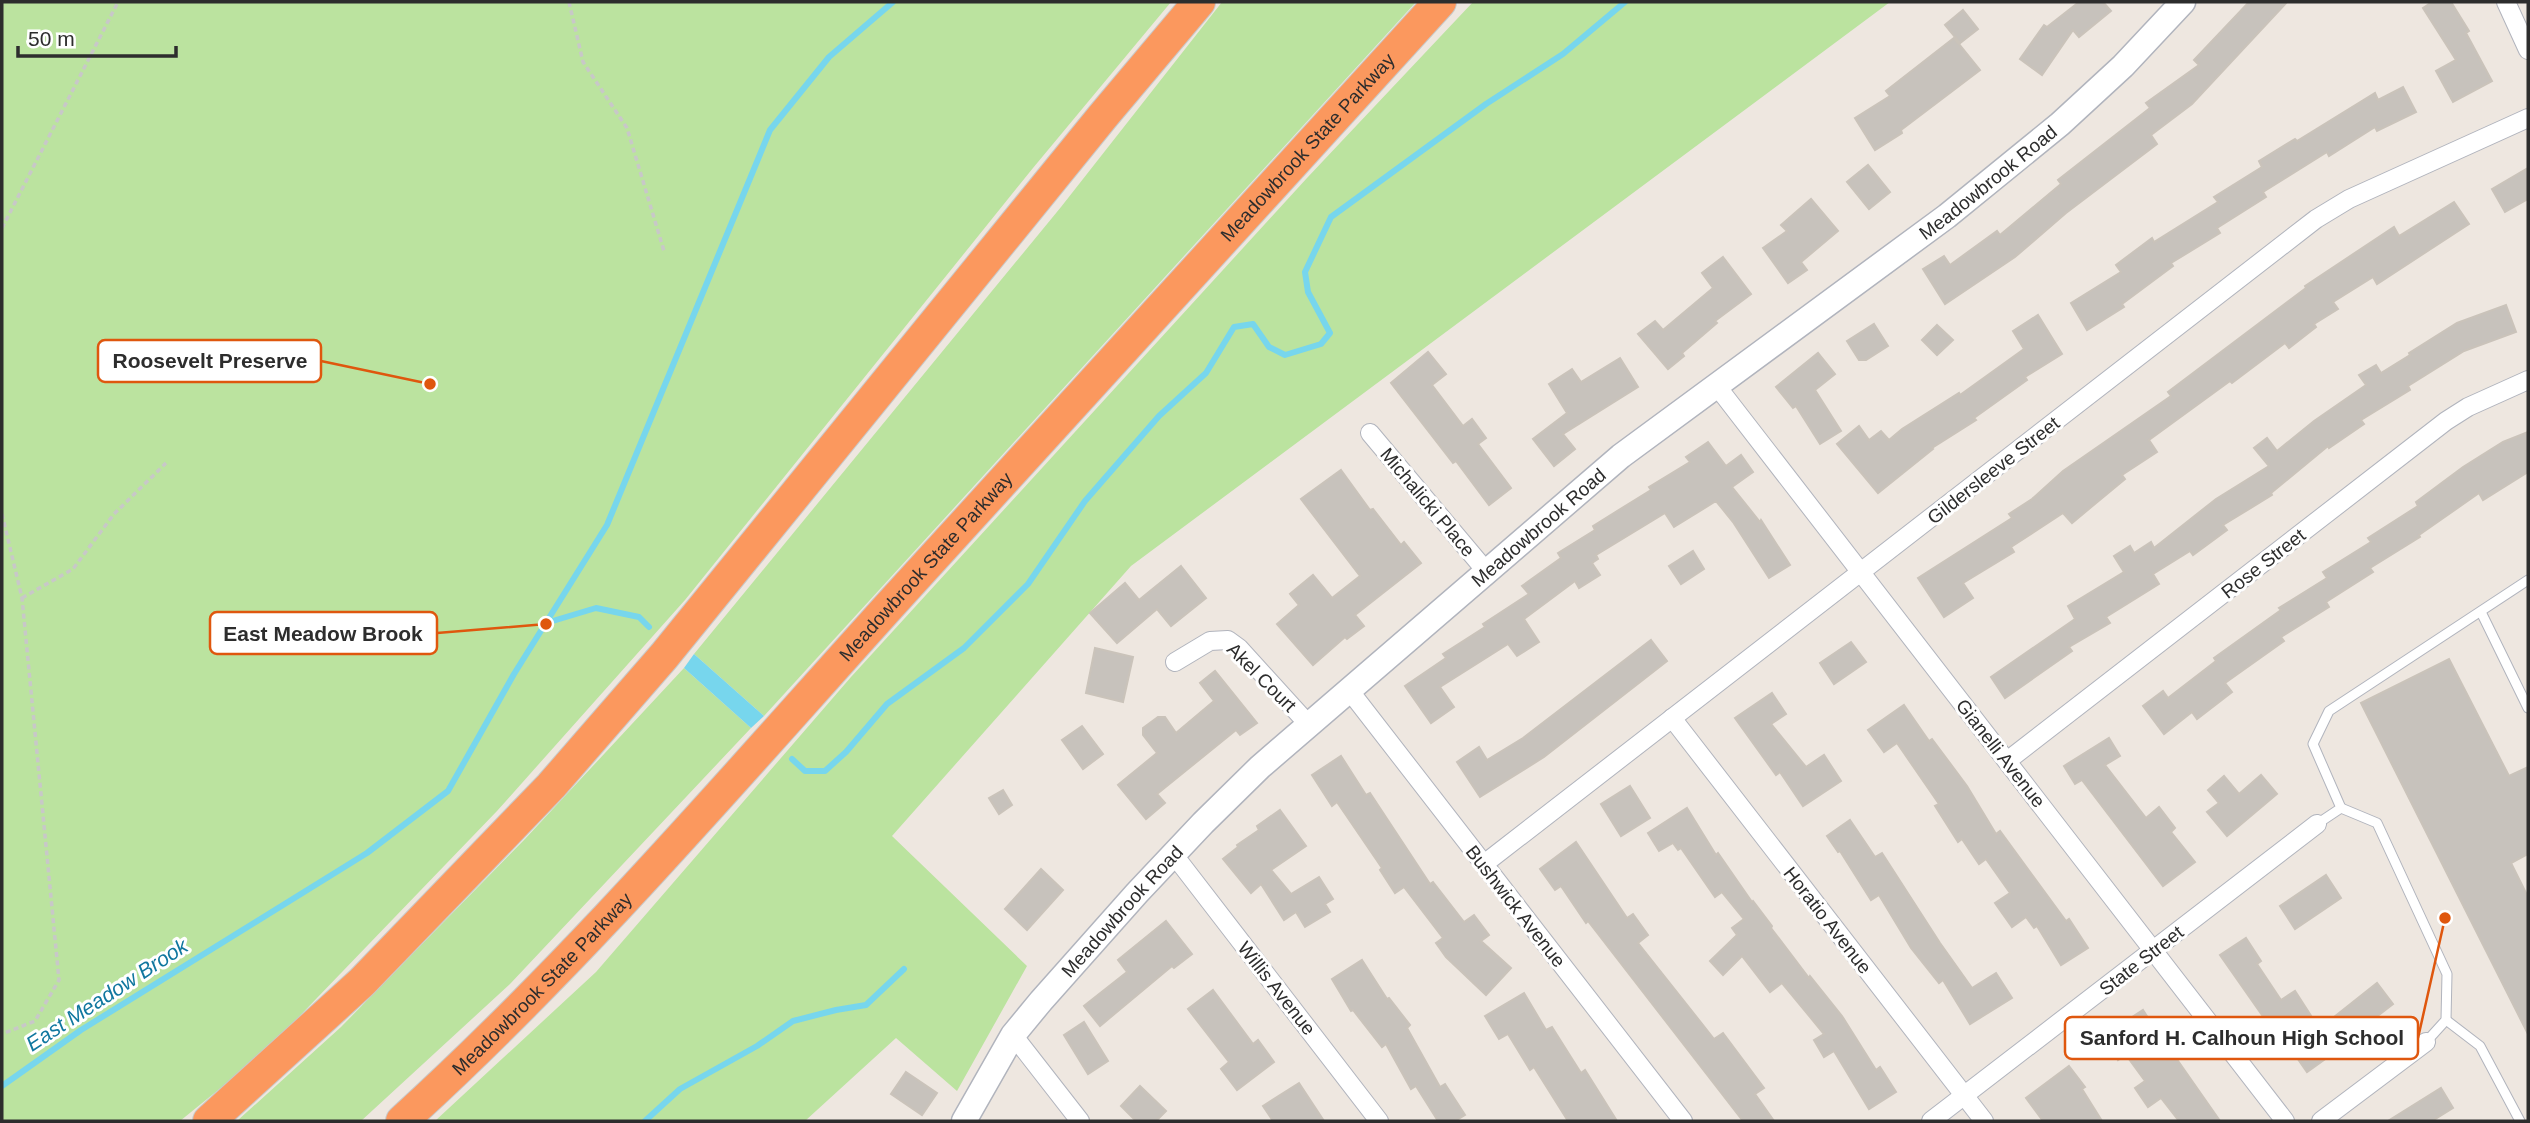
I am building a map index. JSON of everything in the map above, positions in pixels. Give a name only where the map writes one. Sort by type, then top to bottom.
[{"type":"highway","points":[[209,1121],[362,982],[551,786],[664,656],[1094,126],[1199,2]]},
{"type":"highway","name":"Meadowbrook State Parkway","points":[[402,1121],[472,1056],[652,870],[1440,2]]},
{"type":"street","name":"Meadowbrook Road","points":[[964,1121],[1013,1035],[1137,893],[1222,804],[1309,724],[1621,456],[1947,216],[2060,124],[2123,66],[2183,2]]},
{"type":"street","points":[[2506,2],[2528,50]]},
{"type":"street","name":"Gildersleeve Street","points":[[1484,864],[2316,219],[2349,199],[2528,118]]},
{"type":"street","name":"Rose Street","points":[[2007,761],[2446,421],[2468,407],[2528,380]]},
{"type":"street","name":"Gianelli Avenue","points":[[1716,385],[2285,1121]]},
{"type":"street","name":"Michalicki Place","points":[[1370,433],[1486,571]]},
{"type":"street","name":"Akel Court","points":[[1175,662],[1210,641],[1228,640],[1239,648],[1309,724]]},
{"type":"street","name":"Bushwick Avenue","points":[[1349,690],[1683,1121]]},
{"type":"street","name":"Horatio Avenue","points":[[1672,718],[1984,1121]]},
{"type":"street","name":"State Street","points":[[1931,1121],[2317,824]]},
{"type":"street","name":"Willis Avenue","points":[[1174,855],[1379,1121]]},
{"type":"street","points":[[1013,1035],[1080,1121]]},
{"type":"street","points":[[2321,1121],[2426,1042]]},
{"type":"lane","points":[[2426,1042],[2446,1020],[2447,974],[2377,823],[2341,807],[2313,744],[2329,711],[2528,580]]},
{"type":"lane","points":[[2481,611],[2528,708]]},
{"type":"lane","points":[[2317,824],[2341,807]]},
{"type":"lane","points":[[2446,1020],[2480,1046],[2520,1121]]},
{"type":"path","points":[[2,228],[118,2]]},
{"type":"path","points":[[569,2],[583,62],[627,128],[664,251]]},
{"type":"path","points":[[22,598],[73,569],[114,514],[166,463]]},
{"type":"path","points":[[2,514],[22,598],[59,980],[35,1021],[2,1034]]},
{"type":"green space","points":[[2,2],[1171,2],[1033,168],[685,600],[497,811],[265,1052],[180,1121],[2,1121]]},
{"type":"green space","points":[[1222,2],[1416,2],[764,716],[694,654],[1061,207]]},
{"type":"green space","points":[[1473,2],[1890,2],[1131,566],[892,836],[1027,966],[957,1091],[896,1038],[805,1121],[435,1121],[596,972],[851,677],[1307,178]]},
{"type":"green space","points":[[684,668],[751,728],[510,984],[361,1121],[237,1121],[341,1027],[525,839]]},
{"type":"water","points":[[694,654],[764,716],[751,728],[684,668]]},
{"type":"building","points":[[2079,2],[2103,2],[2111,11],[2079,37],[2073,30],[2042,75],[2020,59],[2044,25],[2047,27]]},
{"type":"building","points":[[2249,2],[2287,2],[2192,104],[2151,135],[2157,144],[2066,213],[2015,257],[1945,304],[1923,269],[1944,256],[1950,265],[1997,231],[2000,235],[2061,184],[2058,180],[2150,108],[2146,103],[2199,65],[2194,60]]},
{"type":"building","points":[[2432,2],[2451,2],[2469,31],[2466,33],[2492,81],[2453,102],[2436,71],[2456,60],[2423,8]]},
{"type":"building","points":[[1963,10],[1978,29],[1960,43],[1945,25]]},
{"type":"building","points":[[1954,38],[1980,70],[1901,130],[1902,133],[1875,150],[1855,118],[1890,96],[1886,91]]},
{"type":"building","points":[[2403,87],[2416,112],[2377,131],[2375,127],[2329,156],[2327,152],[2263,192],[2266,197],[2217,228],[2220,233],[2171,263],[2173,266],[2122,304],[2124,307],[2087,330],[2071,303],[2121,272],[2116,265],[2152,238],[2154,242],[2218,202],[2214,197],[2262,167],[2259,161],[2375,93],[2378,100]]},
{"type":"building","points":[[1868,165],[1890,192],[1869,209],[1847,182]]},
{"type":"building","points":[[2528,168],[2528,199],[2505,212],[2492,189]]},
{"type":"building","points":[[1811,199],[1838,231],[1801,262],[1807,270],[1788,283],[1763,248],[1787,231],[1781,225]]},
{"type":"building","points":[[2454,202],[2469,224],[2377,284],[2373,277],[2333,302],[2338,309],[2314,324],[2316,327],[2289,348],[2285,343],[2149,440],[2157,452],[2122,475],[2125,479],[2072,523],[2063,513],[2011,547],[2014,552],[1963,583],[1973,598],[1944,617],[1918,578],[2012,518],[2009,514],[2032,499],[2063,471],[2171,396],[2168,392],[2306,288],[2305,286],[2394,227],[2399,236]]},
{"type":"building","points":[[1723,257],[1751,294],[1715,321],[1717,323],[1668,369],[1638,334],[1655,321],[1663,330],[1713,288],[1702,273]]},
{"type":"building","points":[[2506,305],[2516,332],[2464,351],[2408,386],[2410,390],[2361,420],[2364,424],[2329,448],[2328,446],[2271,493],[2272,495],[2223,525],[2227,530],[2193,555],[2190,551],[2153,574],[2159,584],[2106,617],[2110,623],[2069,647],[2072,651],[2005,698],[1991,677],[2075,619],[2068,606],[2124,572],[2114,556],[2130,546],[2134,553],[2151,542],[2154,548],[2216,499],[2269,466],[2254,448],[2267,438],[2277,451],[2366,385],[2359,375],[2376,365],[2381,373],[2457,323]]},
{"type":"building","points":[[2038,315],[2062,354],[2025,377],[2027,380],[1974,418],[1976,420],[1932,448],[1878,493],[1837,444],[1859,426],[1869,440],[1881,431],[1889,440],[1902,429],[1959,393],[1960,395],[2024,349],[2013,331]]},
{"type":"building","points":[[1874,324],[1888,346],[1866,360],[1859,360],[1847,341]]},
{"type":"building","points":[[1937,325],[1953,340],[1937,355],[1922,340]]},
{"type":"building","points":[[1428,352],[1446,374],[1432,385],[1463,426],[1472,419],[1486,438],[1478,444],[1511,488],[1489,505],[1391,383]]},
{"type":"building","points":[[1818,353],[1835,374],[1815,390],[1841,431],[1820,444],[1796,406],[1793,408],[1776,387]]},
{"type":"building","points":[[1620,358],[1638,387],[1563,434],[1575,449],[1554,466],[1533,439],[1567,413],[1549,384],[1572,369],[1581,382]]},
{"type":"building","points":[[2528,432],[2528,472],[2483,500],[2479,493],[2419,535],[2420,537],[2370,568],[2373,572],[2326,602],[2329,607],[2281,637],[2284,641],[2225,683],[2232,692],[2197,719],[2192,712],[2164,734],[2143,706],[2163,691],[2168,698],[2216,661],[2214,658],[2281,610],[2279,608],[2327,578],[2323,572],[2371,542],[2368,538],[2418,506],[2416,502],[2463,467],[2503,442]]},
{"type":"building","points":[[1708,442],[1726,466],[1741,455],[1753,472],[1732,487],[1760,522],[1761,520],[1790,565],[1769,578],[1716,501],[1674,527],[1665,513],[1596,555],[1598,559],[1592,563],[1600,575],[1579,588],[1575,581],[1524,619],[1539,642],[1517,656],[1508,644],[1440,687],[1454,707],[1431,723],[1405,686],[1446,658],[1443,654],[1485,627],[1483,624],[1529,594],[1522,586],[1561,558],[1558,553],[1595,530],[1593,526],[1651,490],[1649,487],[1690,462],[1686,457]]},
{"type":"building","points":[[1341,470],[1370,510],[1373,509],[1401,545],[1404,542],[1421,563],[1355,615],[1364,626],[1347,639],[1345,637],[1313,665],[1277,624],[1299,605],[1290,594],[1313,575],[1332,598],[1360,576],[1301,499]]},
{"type":"building","points":[[1693,551],[1704,569],[1681,584],[1669,566]]},
{"type":"building","points":[[1181,566],[1206,598],[1171,626],[1157,609],[1117,643],[1090,613],[1125,583],[1139,600]]},
{"type":"building","points":[[1651,640],[1667,661],[1544,757],[1480,797],[1457,762],[1479,747],[1487,760],[1523,738]]},
{"type":"building","points":[[1851,642],[1866,662],[1834,684],[1820,663]]},
{"type":"building","points":[[1095,648],[1133,657],[1123,702],[1086,693]]},
{"type":"building","points":[[2449,659],[2509,776],[2528,767],[2528,854],[2511,863],[2528,897],[2528,1034],[2361,703]]},
{"type":"building","points":[[1215,671],[1257,723],[1240,735],[1236,730],[1157,794],[1165,803],[1146,819],[1118,785],[1157,753],[1143,735],[1143,728],[1158,717],[1165,717],[1176,733],[1214,701],[1200,683]]},
{"type":"building","points":[[1772,693],[1786,714],[1771,724],[1806,767],[1824,755],[1841,781],[1803,806],[1780,772],[1776,775],[1735,718]]},
{"type":"building","points":[[1904,705],[1929,741],[1932,739],[1967,786],[1996,834],[2000,831],[2066,921],[2069,919],[2088,948],[2061,965],[2037,926],[2034,928],[2026,917],[2012,927],[1995,903],[2010,893],[1986,859],[1979,864],[1962,839],[1958,842],[1935,806],[1939,804],[1897,743],[1884,752],[1868,730]]},
{"type":"building","points":[[1082,726],[1103,754],[1083,769],[1062,740]]},
{"type":"building","points":[[2109,738],[2120,756],[2105,765],[2146,818],[2159,807],[2175,828],[2171,832],[2195,862],[2163,886],[2082,780],[2075,784],[2064,766]]},
{"type":"building","points":[[1341,756],[1366,795],[1370,793],[1430,884],[1433,882],[1464,922],[1474,915],[1489,935],[1481,941],[1511,968],[1486,995],[1446,957],[1436,943],[1443,938],[1404,887],[1395,893],[1380,870],[1382,868],[1337,802],[1332,806],[1312,775]]},
{"type":"building","points":[[2261,775],[2277,794],[2227,836],[2207,812],[2219,803],[2208,790],[2224,776],[2239,794]]},
{"type":"building","points":[[1630,786],[1650,818],[1621,836],[1601,804]]},
{"type":"building","points":[[1003,790],[1012,805],[999,814],[989,798]]},
{"type":"building","points":[[1687,808],[1716,855],[1718,853],[1809,978],[1810,976],[1842,1016],[1876,1070],[1880,1067],[1896,1092],[1869,1109],[1834,1051],[1824,1057],[1814,1040],[1824,1034],[1782,983],[1770,992],[1742,956],[1723,975],[1710,961],[1737,935],[1732,928],[1744,919],[1722,892],[1715,897],[1681,848],[1678,850],[1673,843],[1659,851],[1648,833]]},
{"type":"building","points":[[1280,810],[1306,846],[1271,870],[1291,894],[1319,877],[1333,899],[1325,904],[1330,912],[1305,927],[1296,912],[1284,920],[1261,884],[1251,893],[1223,859],[1238,847],[1237,845],[1259,830],[1257,826]]},
{"type":"building","points":[[1850,820],[1875,857],[1882,853],[1972,988],[1996,973],[2012,998],[1970,1024],[1943,980],[1939,983],[1911,948],[1879,895],[1871,900],[1840,851],[1838,852],[1827,836]]},
{"type":"building","points":[[1576,842],[1627,918],[1633,914],[1648,935],[1638,943],[1714,1039],[1723,1033],[1764,1088],[1755,1094],[1774,1121],[1743,1121],[1588,921],[1586,923],[1561,886],[1555,890],[1540,869]]},
{"type":"building","points":[[1041,869],[1063,890],[1027,930],[1005,909]]},
{"type":"building","points":[[2326,875],[2341,898],[2295,929],[2280,906]]},
{"type":"building","points":[[1166,921],[1192,954],[1174,968],[1172,966],[1100,1026],[1084,1006],[1127,972],[1118,960]]},
{"type":"building","points":[[2246,938],[2261,961],[2257,964],[2281,1000],[2295,991],[2317,1025],[2327,1018],[2329,1021],[2377,983],[2393,1004],[2344,1042],[2346,1044],[2307,1072],[2272,1022],[2269,1025],[2220,955]]},
{"type":"building","points":[[1362,960],[1387,999],[1389,998],[1410,1025],[1407,1028],[1440,1087],[1445,1084],[1465,1115],[1455,1121],[1438,1121],[1416,1086],[1411,1089],[1386,1044],[1382,1047],[1353,1010],[1351,1011],[1332,979]]},
{"type":"building","points":[[1213,990],[1253,1044],[1258,1040],[1274,1062],[1237,1090],[1221,1069],[1229,1062],[1188,1009]]},
{"type":"building","points":[[1524,993],[1546,1030],[1552,1027],[1581,1073],[1585,1070],[1617,1121],[1568,1121],[1534,1067],[1530,1070],[1508,1034],[1499,1039],[1485,1016]]},
{"type":"building","points":[[2143,1010],[2220,1121],[2179,1121],[2161,1098],[2148,1107],[2135,1088],[2145,1081],[2126,1055],[2118,1060],[2103,1036]]},
{"type":"building","points":[[1084,1022],[1108,1061],[1088,1074],[1064,1035]]},
{"type":"building","points":[[2069,1066],[2085,1087],[2082,1089],[2102,1121],[2043,1121],[2026,1098]]},
{"type":"building","points":[[906,1072],[937,1093],[922,1115],[891,1094]]},
{"type":"building","points":[[1299,1083],[1324,1121],[1273,1121],[1263,1106]]},
{"type":"building","points":[[1140,1086],[1166,1111],[1156,1121],[1136,1121],[1121,1106]]},
{"type":"building","points":[[2441,1088],[2453,1108],[2432,1121],[2388,1121]]},
{"type":"waterway","name":"East Meadow Brook","points":[[2,1086],[81,1030],[367,853],[448,791],[514,674],[607,525],[770,130],[829,57],[893,2]]},
{"type":"waterway","points":[[792,759],[805,771],[825,771],[846,752],[887,704],[964,648],[1028,584],[1085,501],[1159,416],[1206,373],[1234,327],[1253,324],[1269,347],[1285,355],[1321,344],[1330,333],[1308,292],[1305,272],[1331,217],[1486,104],[1563,54],[1625,2]]},
{"type":"waterway","points":[[546,623],[596,608],[639,617],[649,627]]},
{"type":"waterway","points":[[645,1121],[680,1089],[757,1046],[793,1021],[866,1005],[904,969]]},
{"type":"place","name":"Roosevelt Preserve","points":[[430,384]]},
{"type":"place","name":"East Meadow Brook","points":[[546,624]]},
{"type":"place","name":"Sanford H. Calhoun High School","points":[[2445,918]]}]
